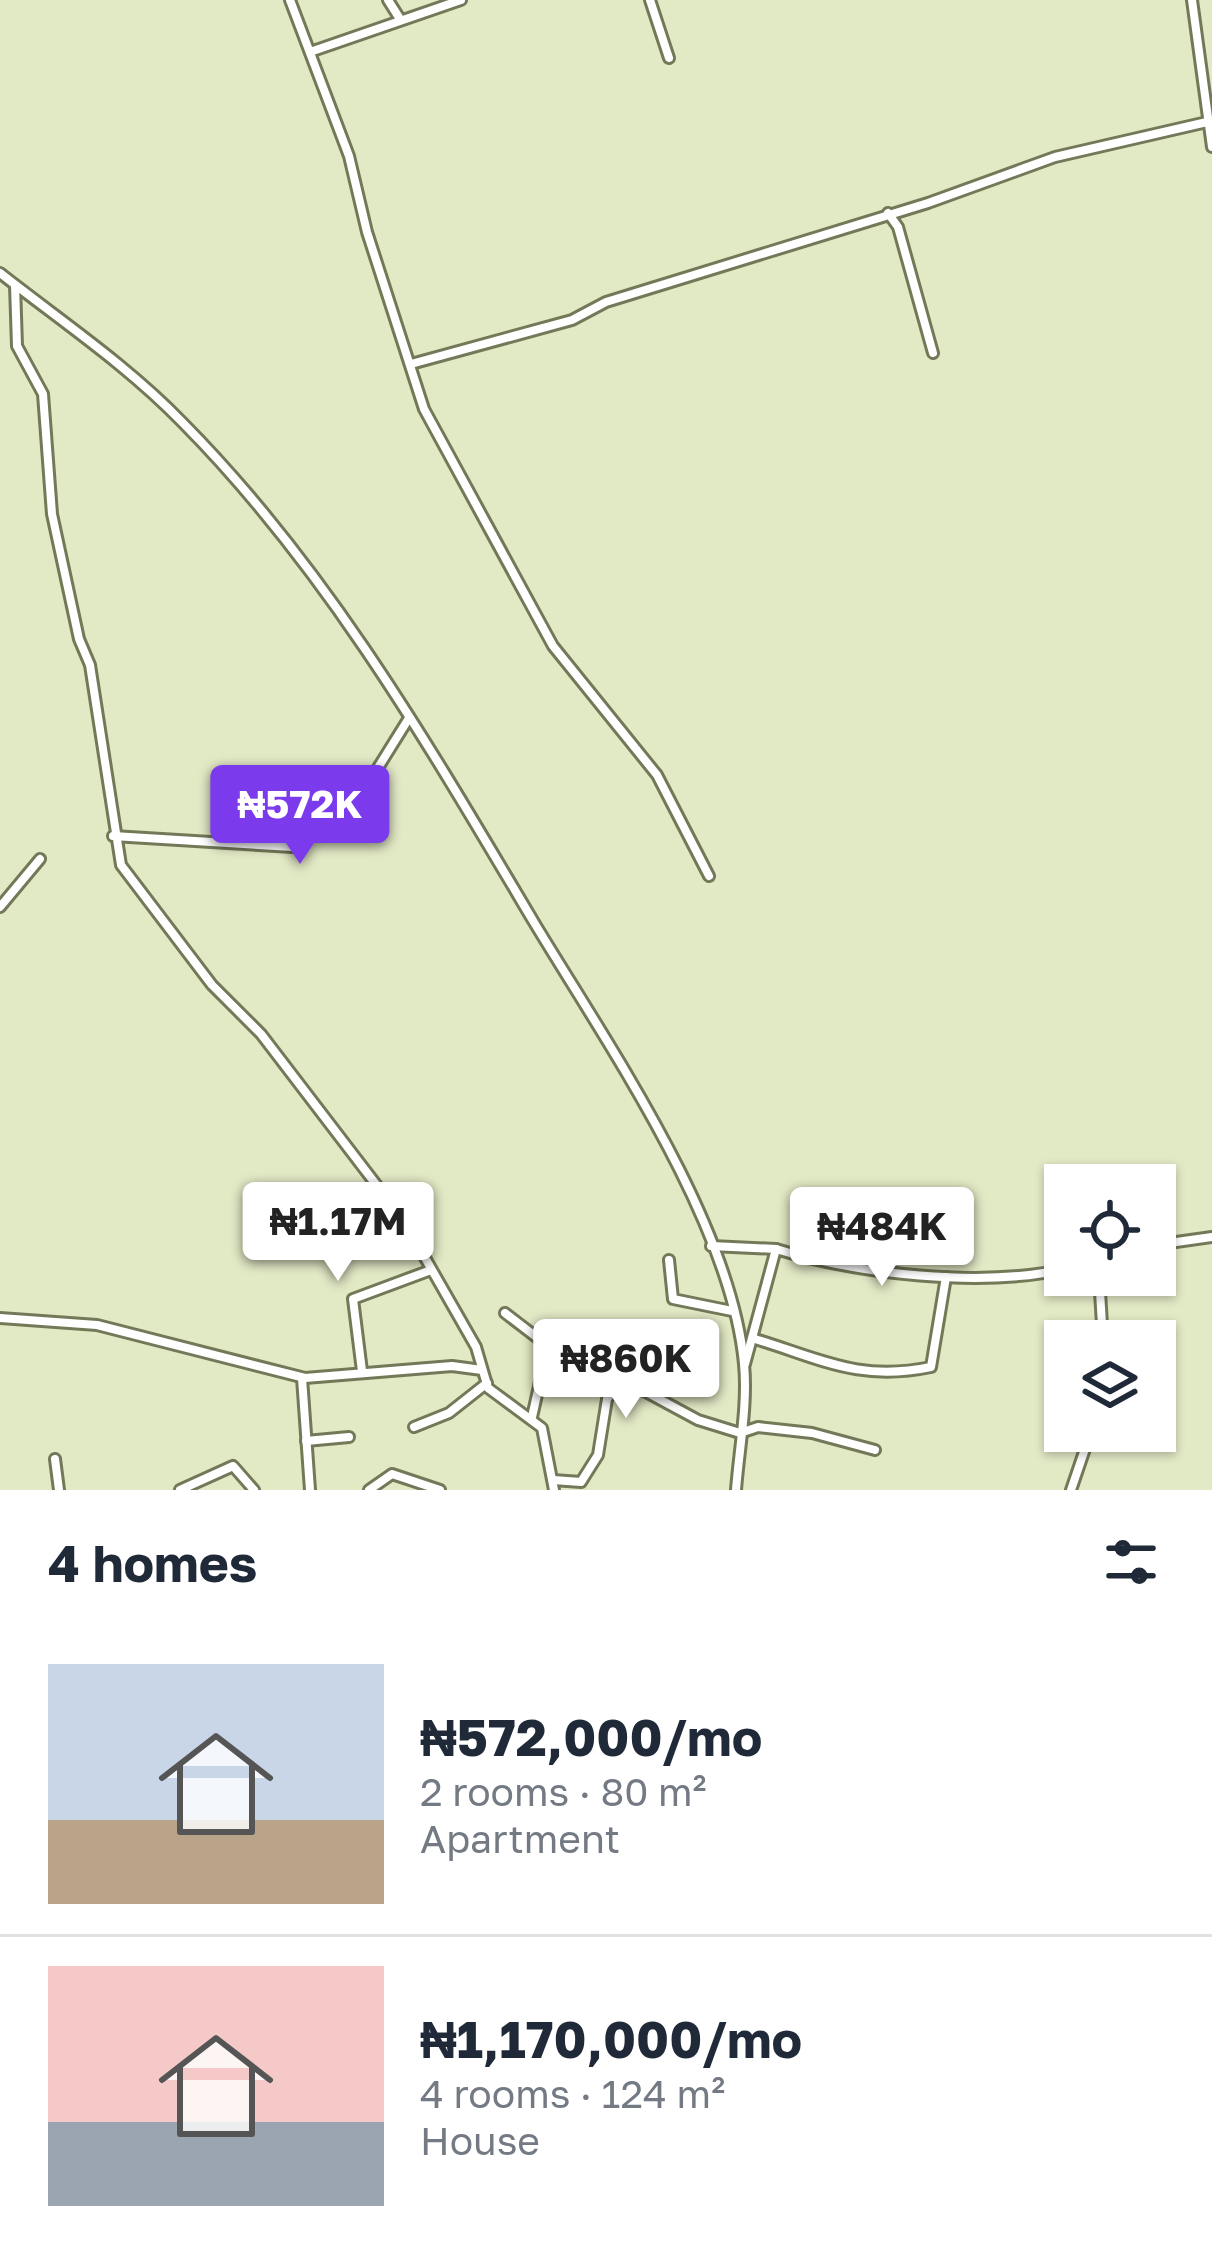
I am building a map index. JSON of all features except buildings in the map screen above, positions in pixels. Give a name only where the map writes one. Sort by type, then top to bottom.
[{"type":"street","points":[[290,0],[349,156],[424,409],[553,646],[656,775],[709,876]]},
{"type":"street","points":[[388,0],[400,19]]},
{"type":"street","points":[[310,52],[461,0]]},
{"type":"street","points":[[650,0],[669,58]]},
{"type":"street","points":[[1192,0],[1212,147]]},
{"type":"street","points":[[411,364],[572,320],[606,302],[1055,157],[1207,122]]},
{"type":"street","points":[[887,213],[898,226],[933,353]]},
{"type":"street","points":[[0,273],[142,385],[206,447],[379,667],[646,1104],[711,1246],[745,1366]]},
{"type":"street","points":[[15,285],[17,346],[43,394],[52,514],[79,639],[90,665],[112,836],[121,865],[212,985],[261,1034],[404,1221],[476,1347],[487,1383],[503,1402],[532,1417],[549,1446],[554,1485],[581,1482],[598,1455],[608,1399],[618,1380],[632,1381],[698,1420],[740,1432],[758,1427],[812,1432],[875,1450]]},
{"type":"street","points":[[112,836],[292,847],[376,771],[409,718]]},
{"type":"street","points":[[0,907],[40,859]]},
{"type":"street","points":[[1176,1243],[1212,1237]]},
{"type":"street","points":[[711,1246],[776,1249],[946,1277],[1019,1280],[1044,1274]]},
{"type":"street","points":[[736,1490],[745,1366],[776,1249]]},
{"type":"street","points":[[669,1260],[673,1299],[732,1311]]},
{"type":"street","points":[[362,1371],[353,1299],[430,1270]]},
{"type":"street","points":[[754,1339],[845,1371],[892,1373],[931,1367],[946,1277]]},
{"type":"street","points":[[505,1313],[548,1346],[532,1417]]},
{"type":"street","points":[[0,1318],[97,1325],[302,1375],[482,1370]]},
{"type":"street","points":[[302,1375],[310,1490]]},
{"type":"street","points":[[414,1427],[449,1413],[487,1383]]},
{"type":"street","points":[[306,1441],[349,1437]]},
{"type":"street","points":[[1071,1490],[1084,1452]]},
{"type":"street","points":[[55,1459],[59,1490]]},
{"type":"street","points":[[180,1490],[233,1466],[254,1490]]},
{"type":"street","points":[[369,1490],[392,1474],[440,1490]]}]
